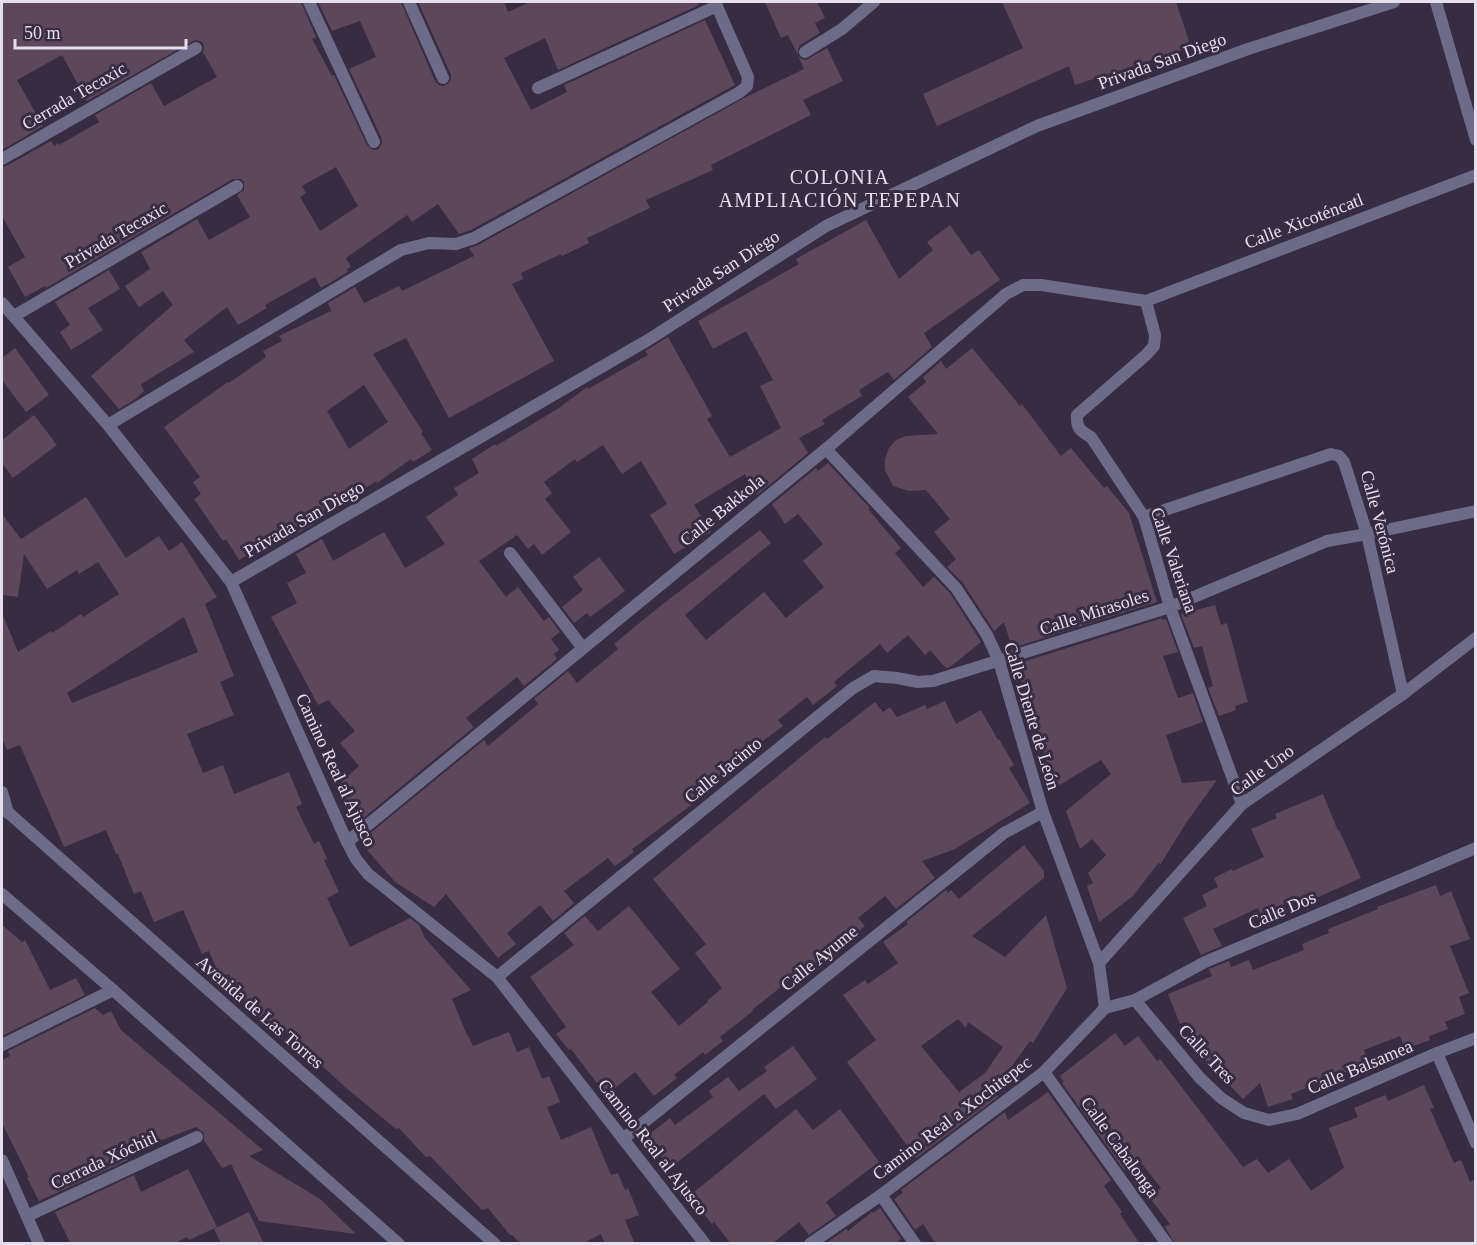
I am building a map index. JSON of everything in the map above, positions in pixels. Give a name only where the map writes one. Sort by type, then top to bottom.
[{"type":"street","points":[[309,2],[374,142]]},
{"type":"street","points":[[409,2],[443,78]]},
{"type":"street","points":[[805,52],[842,28],[874,2]]},
{"type":"street","name":"Privada San Diego","points":[[231,582],[648,340],[826,226],[1037,126],[1248,49],[1394,2]]},
{"type":"street","points":[[1436,2],[1476,140]]},
{"type":"street","points":[[108,425],[400,250],[429,243],[456,244],[474,238],[740,92],[747,86],[748,77],[716,4],[538,88]]},
{"type":"street","name":"Cerrada Tecaxic","points":[[2,159],[196,48]]},
{"type":"street","name":"Calle Xicoténcatl","points":[[1146,301],[1476,175]]},
{"type":"street","name":"Privada Tecaxic","points":[[14,316],[237,186]]},
{"type":"street","name":"Calle Bakkola","points":[[347,842],[826,449],[1006,294],[1023,285],[1041,285],[1146,301]]},
{"type":"street","name":"Calle Valeriana","points":[[1146,301],[1155,335],[1154,345],[1146,355],[1077,415],[1076,424],[1090,438],[1144,517],[1170,607],[1242,804]]},
{"type":"street","name":"Camino Real al Ajusco","points":[[2,303],[108,425],[231,582],[356,859],[368,874],[497,977],[705,1244]]},
{"type":"street","name":"Calle Diente de León","points":[[826,449],[956,588],[987,635],[999,661],[1043,812],[1099,963],[1105,1008]]},
{"type":"street","name":"Calle Verónica","points":[[1144,517],[1331,454],[1339,456],[1344,462],[1367,534],[1403,694]]},
{"type":"street","points":[[1367,534],[1476,511]]},
{"type":"street","name":"Calle Mirasoles","points":[[999,661],[1170,607],[1327,541],[1367,534]]},
{"type":"street","points":[[510,553],[582,647]]},
{"type":"street","name":"Calle Uno","points":[[1099,963],[1242,804],[1403,694],[1476,638]]},
{"type":"street","name":"Calle Jacinto","points":[[497,977],[853,688],[874,676],[918,682],[933,681],[999,661]]},
{"type":"street","points":[[2,792],[5,810]]},
{"type":"street","name":"Avenida de Las Torres","points":[[5,810],[495,1244]]},
{"type":"street","name":"Calle Ayume","points":[[623,1139],[1004,833],[1043,812]]},
{"type":"street","name":"Calle Dos","points":[[1105,1008],[1135,1000],[1205,962],[1476,848]]},
{"type":"street","points":[[2,894],[399,1244]]},
{"type":"street","points":[[2,1045],[113,990]]},
{"type":"street","name":"Calle Tres","points":[[1135,1000],[1199,1077],[1221,1098],[1244,1113],[1269,1120],[1297,1114]]},
{"type":"street","name":"Camino Real a Xochitepec","points":[[810,1244],[881,1195],[1044,1072],[1105,1008]]},
{"type":"street","name":"Calle Balsamea","points":[[1297,1114],[1476,1038]]},
{"type":"street","points":[[1437,1053],[1476,1143]]},
{"type":"street","name":"Calle Cabalonga","points":[[1044,1072],[1167,1244]]},
{"type":"street","name":"Cerrada Xóchitl","points":[[27,1216],[197,1137]]},
{"type":"street","points":[[2,1160],[7,1185],[27,1216],[39,1244]]},
{"type":"street","points":[[881,1195],[915,1244]]},
{"type":"building","points":[[2,2],[301,2],[316,37],[312,39],[332,76],[334,75],[367,145],[373,150],[380,147],[382,139],[349,69],[376,57],[360,21],[332,31],[318,2],[401,2],[435,81],[443,86],[449,83],[451,75],[418,2],[504,2],[508,12],[530,2],[697,2],[699,5],[558,70],[545,38],[504,58],[531,110],[567,92],[564,85],[705,20],[735,85],[471,230],[459,234],[438,204],[412,222],[407,215],[346,258],[351,267],[347,269],[348,272],[321,288],[315,277],[265,305],[267,308],[238,325],[227,307],[184,340],[194,352],[141,384],[144,391],[119,409],[91,376],[173,305],[163,291],[139,307],[125,286],[150,269],[141,252],[197,219],[209,240],[250,217],[237,195],[244,190],[244,182],[241,179],[233,179],[46,288],[45,286],[25,297],[8,267],[25,257],[2,216],[2,167],[51,141],[54,146],[58,143],[59,145],[99,122],[95,115],[151,83],[164,106],[217,77],[203,52],[203,43],[195,40],[87,101],[62,55],[17,80],[43,126],[2,150]],"holes":[[[336,167],[358,206],[320,231],[300,197],[306,193],[302,186]]]},
{"type":"building","points":[[765,2],[817,2],[825,18],[815,23],[820,33],[800,45],[798,55],[788,35],[781,38]]},
{"type":"building","points":[[1002,2],[1176,2],[1191,47],[1075,85],[1069,66],[937,126],[923,94],[1023,48]]},
{"type":"building","points":[[827,48],[843,81],[803,100],[811,115],[711,165],[713,170],[646,200],[650,208],[587,238],[589,243],[521,273],[523,279],[512,284],[554,361],[449,418],[406,338],[373,354],[432,450],[413,462],[411,459],[357,494],[355,491],[312,521],[314,524],[288,539],[285,532],[239,560],[226,539],[223,541],[194,499],[201,494],[193,482],[200,477],[164,427],[266,357],[263,351],[282,341],[279,336],[331,311],[328,303],[355,287],[364,303],[399,286],[402,291],[474,256],[469,248],[748,96],[804,69],[798,56],[806,60]],"holes":[[[364,385],[388,422],[349,449],[327,411]]]},
{"type":"building","points":[[866,220],[899,279],[933,250],[927,242],[950,225],[971,255],[979,250],[1000,280],[924,333],[932,347],[894,380],[888,372],[859,390],[862,396],[822,420],[825,424],[799,438],[808,453],[757,495],[745,474],[694,505],[711,532],[674,554],[650,515],[667,504],[641,461],[622,474],[603,445],[577,462],[575,459],[544,482],[552,493],[545,499],[571,532],[542,555],[534,544],[528,549],[517,535],[479,561],[506,597],[518,587],[544,621],[549,617],[560,632],[551,639],[559,650],[554,654],[557,659],[524,686],[517,677],[466,718],[474,727],[356,824],[340,783],[359,766],[340,743],[355,731],[328,700],[318,705],[271,617],[297,603],[287,583],[306,573],[296,554],[322,539],[333,561],[384,532],[405,568],[445,544],[426,517],[458,495],[454,488],[479,473],[472,459],[559,408],[587,387],[588,389],[648,355],[645,351],[668,337],[712,416],[707,419],[730,457],[781,428],[760,386],[773,380],[746,331],[713,349],[698,321],[799,264],[796,259]]},
{"type":"building","points":[[109,270],[120,289],[88,308],[103,330],[71,350],[60,332],[70,325],[55,302]]},
{"type":"building","points":[[15,348],[49,395],[26,412],[2,380],[2,358]]},
{"type":"building","points":[[972,348],[1020,406],[1022,404],[1061,456],[1071,448],[1104,488],[1107,486],[1129,513],[1157,602],[1012,648],[1004,622],[994,631],[963,583],[947,567],[956,559],[934,532],[950,519],[926,490],[909,491],[893,486],[885,470],[885,459],[889,448],[896,440],[906,436],[938,434],[908,397],[926,382],[923,377],[941,361],[946,369]]},
{"type":"building","points":[[34,415],[57,445],[13,478],[2,463],[2,440]]},
{"type":"building","points":[[828,463],[870,508],[868,509],[901,548],[895,553],[923,587],[934,577],[950,593],[981,642],[946,668],[930,650],[925,655],[908,635],[887,653],[880,644],[834,682],[837,686],[813,705],[807,697],[778,720],[783,726],[707,786],[710,791],[632,849],[634,852],[615,866],[608,858],[564,891],[574,903],[553,921],[540,905],[507,933],[516,944],[498,958],[446,894],[434,907],[395,882],[368,851],[363,839],[484,740],[488,746],[538,704],[534,699],[568,671],[577,683],[618,649],[614,644],[760,530],[771,543],[685,615],[706,640],[764,592],[786,618],[824,587],[803,561],[823,544],[798,514],[785,524],[772,504],[816,468],[818,471]]},
{"type":"building","points":[[86,497],[126,558],[159,536],[169,551],[182,542],[217,597],[205,604],[234,676],[220,682],[234,715],[187,734],[203,773],[223,765],[234,794],[289,772],[302,804],[296,807],[314,844],[319,841],[327,859],[324,860],[339,892],[327,898],[350,947],[410,918],[419,925],[425,938],[471,990],[452,999],[473,1046],[509,1032],[517,1052],[529,1047],[542,1079],[549,1076],[560,1102],[547,1107],[561,1140],[591,1127],[611,1175],[618,1173],[625,1190],[628,1188],[639,1215],[625,1220],[635,1244],[605,1244],[601,1234],[582,1244],[521,1244],[510,1235],[488,1208],[482,1210],[430,1156],[426,1157],[399,1128],[396,1129],[345,1087],[283,1030],[275,1033],[242,1004],[229,974],[220,977],[209,951],[202,954],[183,910],[154,922],[141,891],[134,894],[106,830],[64,847],[20,745],[7,750],[2,738],[2,613],[18,652],[81,614],[83,617],[119,594],[98,562],[79,574],[77,570],[47,589],[24,554],[18,597],[2,595],[2,514],[21,539]],"holes":[[[184,617],[198,652],[72,703],[67,693]]]},
{"type":"building","points":[[599,557],[625,591],[590,617],[587,613],[574,623],[562,607],[583,590],[573,577]]},
{"type":"building","points":[[1215,605],[1221,625],[1227,623],[1248,702],[1235,706],[1236,710],[1219,716],[1208,688],[1213,686],[1202,646],[1194,648],[1181,614]]},
{"type":"building","points":[[1162,618],[1162,620],[1166,619],[1178,652],[1163,656],[1178,698],[1193,693],[1203,722],[1166,735],[1182,783],[1217,780],[1160,865],[1159,862],[1133,896],[1099,922],[1087,886],[1093,883],[1088,873],[1106,855],[1092,839],[1080,849],[1066,811],[1111,774],[1101,760],[1056,787],[1041,746],[1043,746],[1029,708],[1031,708],[1017,664]]},
{"type":"building","points":[[945,701],[956,724],[981,710],[1014,765],[1009,768],[1030,803],[955,849],[922,861],[935,878],[896,909],[885,896],[858,918],[865,926],[752,1010],[720,1037],[723,1041],[705,1055],[703,1052],[674,1075],[677,1078],[654,1096],[635,1072],[606,1095],[571,1049],[569,1050],[556,1034],[566,1027],[530,977],[574,945],[564,933],[585,916],[598,931],[629,906],[680,969],[651,992],[679,1026],[722,988],[695,953],[706,944],[653,879],[825,737],[827,739],[875,702],[883,712],[890,707],[897,717],[925,705],[927,709]]},
{"type":"building","points":[[1323,794],[1361,878],[1314,899],[1311,892],[1261,915],[1258,908],[1213,929],[1222,946],[1201,955],[1183,918],[1207,906],[1202,895],[1218,887],[1214,878],[1264,857],[1251,829],[1277,818],[1275,814]]},
{"type":"building","points":[[1024,845],[1044,871],[1044,878],[972,936],[1005,957],[1046,915],[1067,988],[1033,1043],[1030,1041],[995,1090],[998,1097],[916,1158],[847,1062],[876,1040],[843,995],[865,980],[868,984],[898,963],[883,942],[908,924],[906,922],[946,890],[948,893],[951,890],[959,899]],"holes":[[[958,1019],[966,1028],[968,1022],[1003,1047],[985,1073],[959,1092],[921,1046]]]},
{"type":"building","points":[[1436,885],[1440,896],[1451,891],[1470,939],[1450,946],[1469,993],[1459,997],[1465,1014],[1445,1022],[1448,1029],[1429,1036],[1430,1040],[1405,1049],[1400,1036],[1364,1050],[1369,1063],[1291,1094],[1293,1099],[1268,1107],[1260,1083],[1243,1099],[1197,1052],[1185,1022],[1180,1024],[1168,994],[1212,976],[1209,969],[1229,961],[1231,967],[1249,960],[1253,970],[1304,950],[1302,944],[1329,933],[1328,929],[1378,909],[1377,907]]},
{"type":"building","points":[[2,925],[22,942],[25,940],[50,990],[76,978],[85,995],[2,1036]]},
{"type":"building","points":[[95,1008],[103,1015],[111,1011],[121,1030],[263,1150],[249,1156],[320,1199],[356,1234],[259,1221],[231,1164],[222,1168],[204,1140],[204,1133],[196,1127],[154,1143],[155,1145],[126,1157],[128,1160],[39,1201],[2,1123],[2,1060],[10,1056],[8,1051]]},
{"type":"building","points":[[1115,1033],[1125,1046],[1138,1036],[1157,1061],[1160,1059],[1243,1167],[1257,1159],[1268,1173],[1289,1159],[1311,1191],[1344,1168],[1329,1128],[1358,1117],[1354,1108],[1385,1095],[1388,1101],[1424,1085],[1434,1108],[1430,1109],[1454,1163],[1461,1160],[1470,1182],[1476,1179],[1476,1244],[1175,1244],[1165,1227],[1170,1224],[1149,1197],[1161,1188],[1138,1159],[1124,1170],[1062,1083],[1064,1082],[1060,1076]]},
{"type":"building","points":[[793,1046],[817,1079],[776,1109],[764,1094],[670,1168],[646,1137],[670,1118],[675,1125],[713,1097],[709,1091],[728,1077],[739,1091],[767,1071],[764,1067]]},
{"type":"building","points":[[1048,1092],[1111,1180],[1104,1186],[1140,1244],[936,1244],[923,1224],[915,1230],[894,1199],[903,1193],[901,1190],[1005,1112],[1008,1120]]},
{"type":"building","points":[[796,1109],[813,1130],[840,1109],[879,1162],[826,1202],[836,1216],[809,1235],[799,1222],[772,1244],[731,1244],[714,1222],[712,1224],[700,1209],[703,1206],[693,1193]]},
{"type":"building","points":[[188,1169],[217,1227],[189,1240],[187,1237],[173,1244],[71,1244],[55,1212],[134,1175],[141,1192]]},
{"type":"building","points":[[880,1208],[901,1239],[895,1244],[825,1244],[846,1229],[848,1231]]},
{"type":"building","points":[[249,1212],[264,1244],[221,1244],[214,1229]]},
{"type":"district","name":"COLONIA AMPLIACIÓN TEPEPAN","points":[[840,188]]}]
